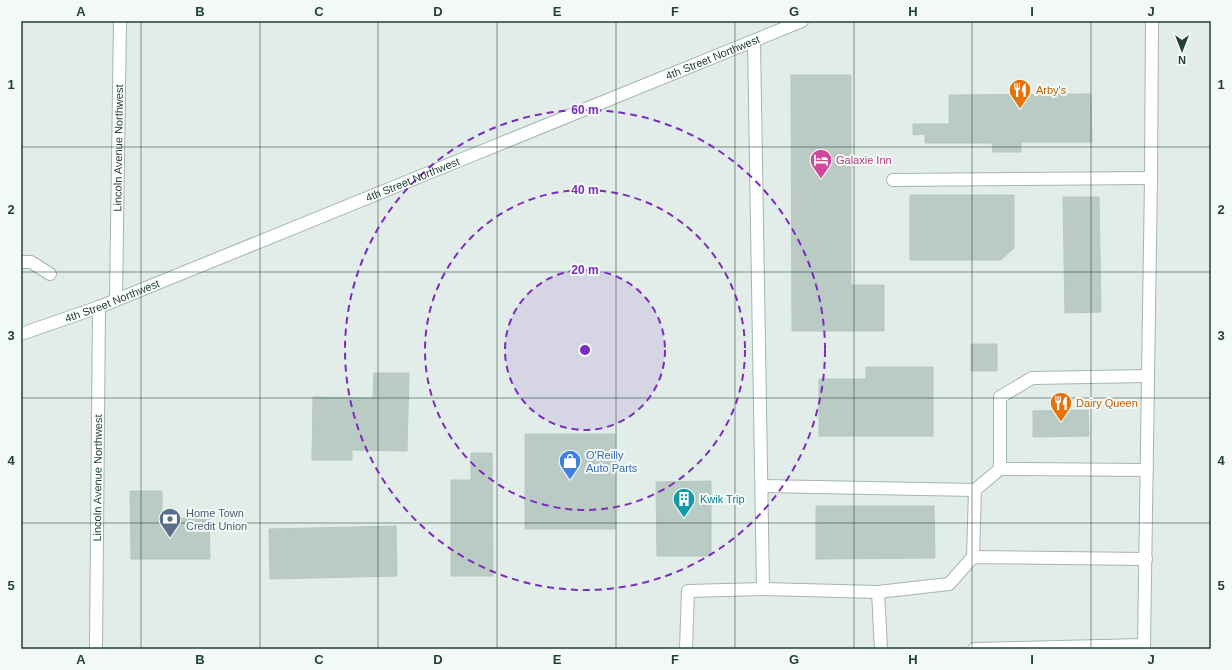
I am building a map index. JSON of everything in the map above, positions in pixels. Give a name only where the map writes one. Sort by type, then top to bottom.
[{"type":"street","name":"Lincoln Avenue Northwest","points":[[116,299],[120,21]]},
{"type":"street","name":"4th Street Northwest","points":[[21,334],[99,307],[802,21]]},
{"type":"street","points":[[974,649],[1144,645],[1152,178],[1152,21]]},
{"type":"street","points":[[754,41],[763,589]]},
{"type":"street","points":[[893,180],[1152,178]]},
{"type":"street","points":[[21,262],[31,262],[50,274]]},
{"type":"street","name":"Lincoln Avenue Northwest","points":[[96,649],[99,307]]},
{"type":"street","points":[[1000,469],[1000,397],[1032,378],[1148,376]]},
{"type":"street","points":[[762,486],[975,490],[1000,469],[1147,470]]},
{"type":"street","points":[[686,649],[688,591],[763,589],[878,592],[949,584],[973,557],[975,490]]},
{"type":"street","points":[[973,557],[1146,559]]},
{"type":"street","points":[[878,592],[881,649]]},
{"type":"building","name":"Galaxie Inn","points":[[791,75],[851,75],[851,285],[884,285],[884,331],[792,331]]},
{"type":"building","name":"Arby's","points":[[1091,94],[1092,142],[1021,142],[1021,152],[993,152],[992,143],[925,143],[925,134],[913,135],[913,124],[949,124],[949,95]]},
{"type":"building","points":[[910,195],[1014,195],[1014,248],[1001,260],[910,260]]},
{"type":"building","points":[[1063,197],[1099,197],[1101,312],[1065,313]]},
{"type":"building","points":[[971,344],[997,344],[997,371],[971,371]]},
{"type":"building","points":[[866,367],[933,367],[933,436],[819,436],[819,379],[866,379]]},
{"type":"building","points":[[374,373],[409,373],[407,451],[352,450],[352,460],[312,460],[313,397],[373,398]]},
{"type":"building","name":"Dairy Queen","points":[[1088,410],[1089,436],[1033,437],[1033,411]]},
{"type":"building","name":"O'Reilly Auto Parts","points":[[525,434],[615,434],[615,529],[525,529]]},
{"type":"building","points":[[471,453],[492,453],[493,576],[451,576],[451,480],[471,480]]},
{"type":"building","name":"Kwik Trip","points":[[711,481],[711,556],[657,556],[656,482]]},
{"type":"building","name":"Home Town Credit Union","points":[[130,491],[162,491],[162,518],[209,518],[210,559],[131,559]]},
{"type":"building","points":[[816,506],[934,506],[935,558],[816,559]]},
{"type":"building","points":[[396,526],[397,576],[270,579],[269,529]]},
{"type":"place","name":"Arby's","points":[[1020,110]]},
{"type":"place","name":"Galaxie Inn","points":[[821,180]]},
{"type":"place","name":"Dairy Queen","points":[[1061,422]]},
{"type":"place","name":"O'Reilly Auto Parts","points":[[570,480]]},
{"type":"place","name":"Kwik Trip","points":[[684,518]]},
{"type":"place","name":"Home Town Credit Union","points":[[170,538]]}]
